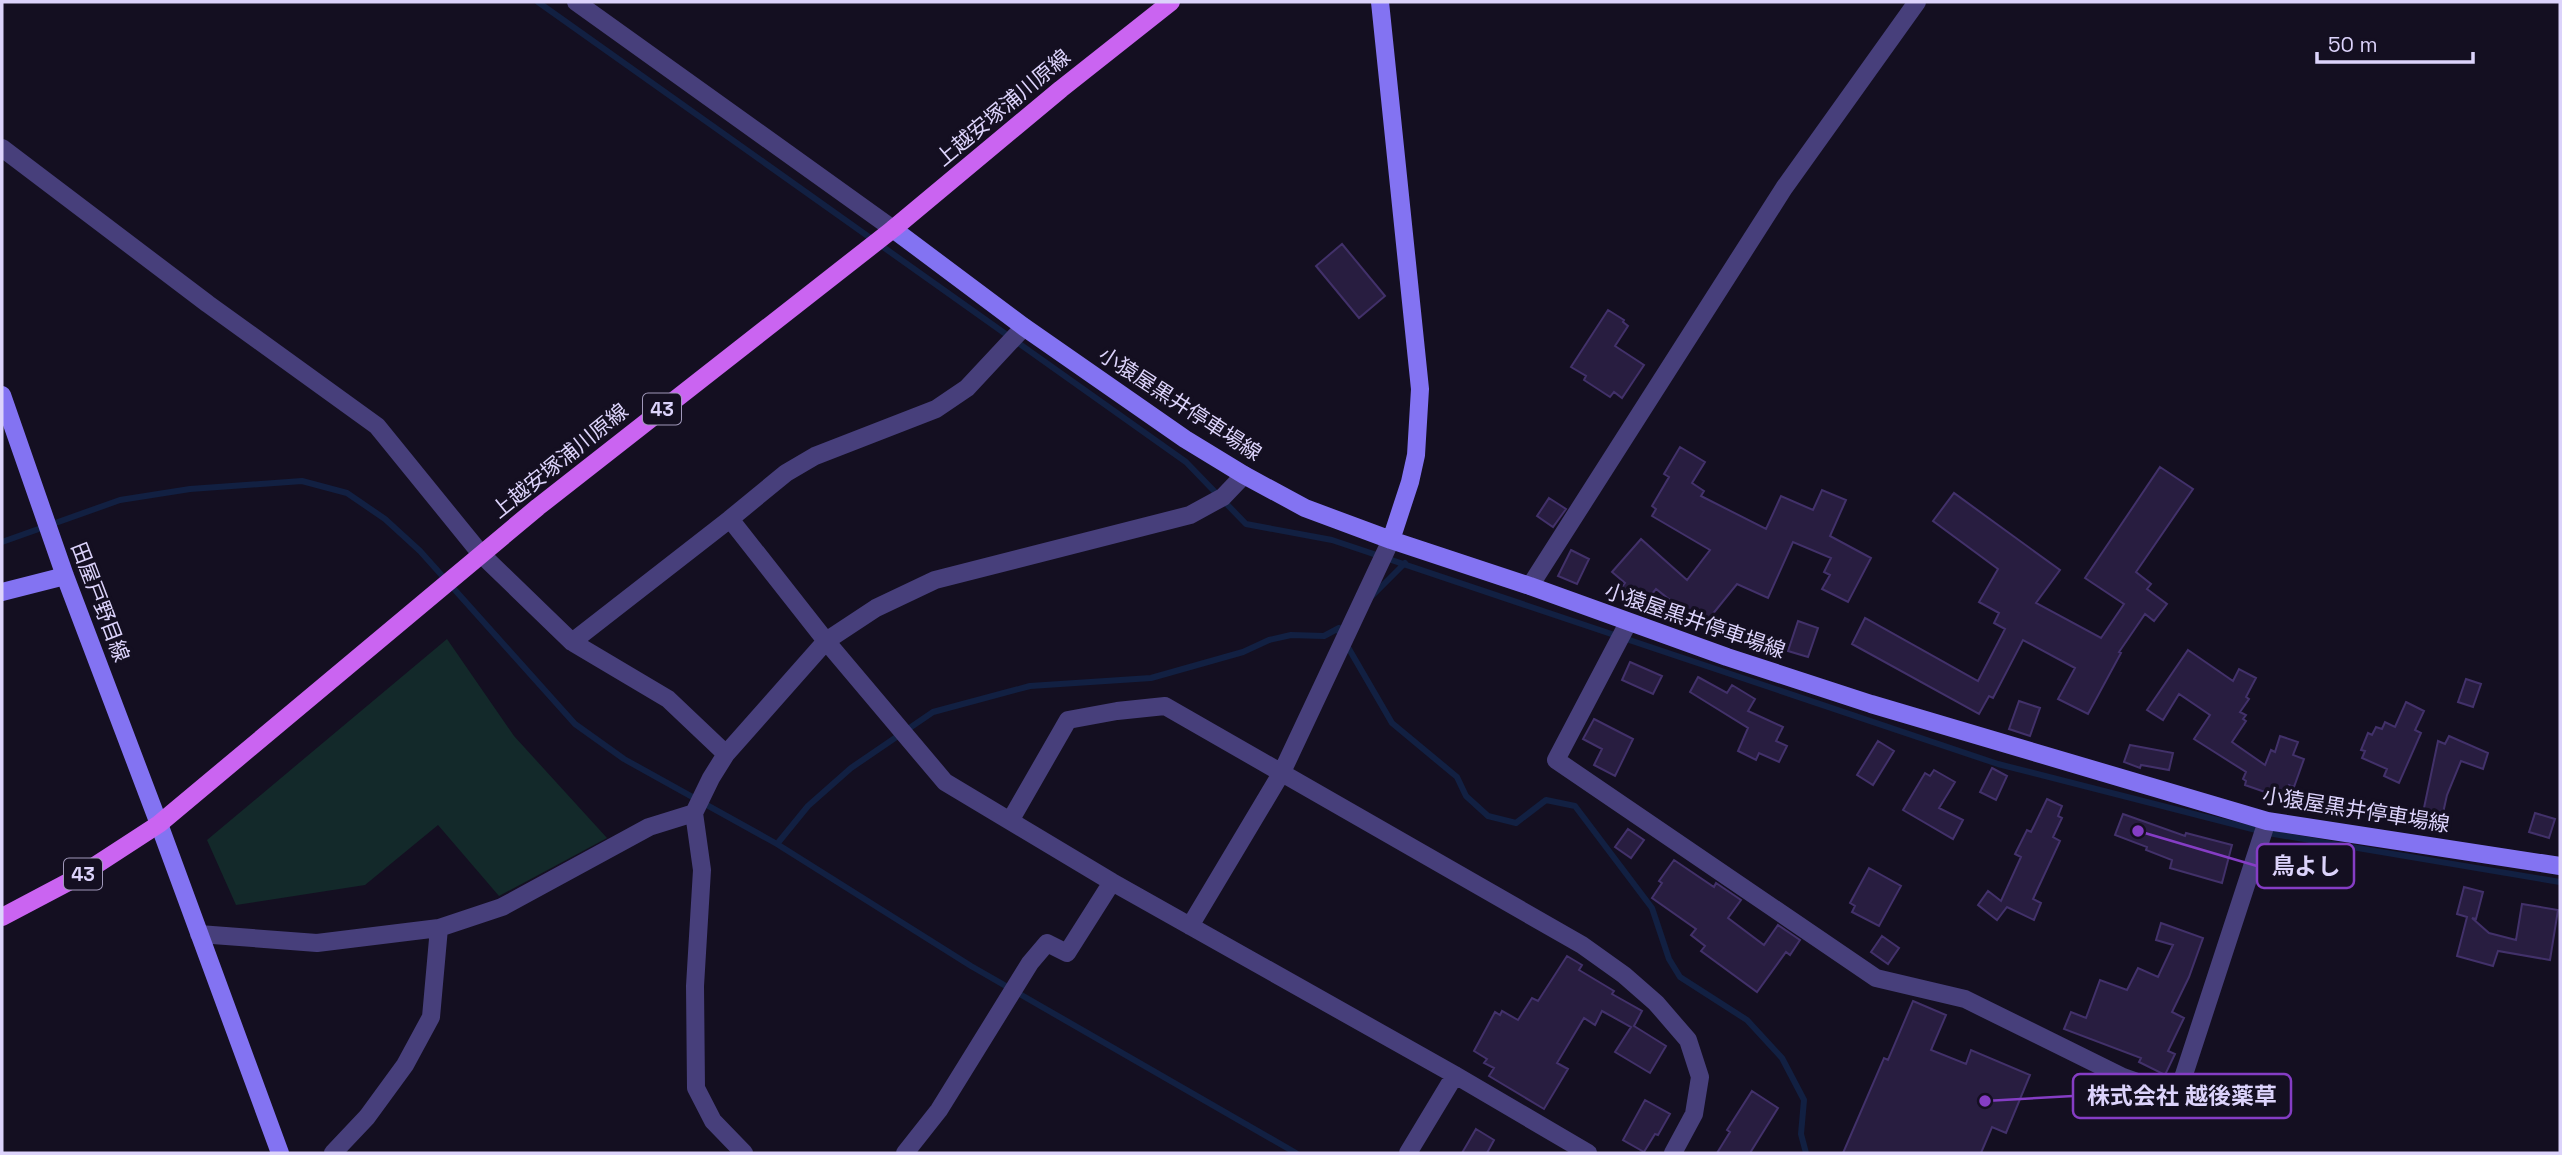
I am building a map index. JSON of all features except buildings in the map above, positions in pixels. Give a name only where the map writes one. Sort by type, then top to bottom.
[{"type":"main road","name":"上越安塚浦川原線","points":[[2,917],[76,878],[159,824],[538,507],[893,229],[1061,89],[1171,2]]},
{"type":"main road","points":[[1380,2],[1420,388],[1416,455],[1391,540]]},
{"type":"main road","name":"小猿屋黒井停車場線","points":[[893,229],[1024,327],[1185,439],[1305,508],[1628,623],[1871,704],[2267,821],[2560,866]]},
{"type":"main road","name":"田屋戸野目線","points":[[2,396],[65,576],[280,1153]]},
{"type":"main road","points":[[2,592],[65,576]]},
{"type":"street","points":[[576,2],[893,229]]},
{"type":"street","points":[[1530,586],[1793,175],[1917,2]]},
{"type":"street","points":[[2,148],[208,304],[377,426],[481,554],[572,642],[668,699],[726,754]]},
{"type":"street","points":[[572,642],[786,473],[815,456],[936,409],[967,388],[1024,327]]},
{"type":"street","points":[[744,1153],[713,1121],[696,1088],[695,986],[702,870],[694,813],[710,778],[726,754],[826,641],[876,608],[935,580],[1190,515],[1223,497],[1244,475]]},
{"type":"street","points":[[730,519],[826,641],[946,782],[1112,882],[1588,1153]]},
{"type":"street","points":[[1190,926],[1282,772],[1391,540]]},
{"type":"street","points":[[1628,623],[1556,760],[1877,978],[1965,999],[2123,1077],[2177,1096],[2267,821]]},
{"type":"street","points":[[1010,821],[1068,720],[1165,706],[1582,945],[1624,975],[1656,1003],[1688,1040],[1700,1077],[1693,1114],[1673,1153]]},
{"type":"street","points":[[199,934],[317,943],[439,928],[502,907],[649,827],[694,813]]},
{"type":"street","points":[[905,1153],[939,1110],[1030,963],[1047,943],[1067,953],[1112,882]]},
{"type":"street","points":[[333,1153],[367,1117],[405,1065],[431,1017],[439,928]]},
{"type":"street","points":[[1408,1153],[1455,1075]]},
{"type":"green space","points":[[447,639],[514,736],[607,838],[499,896],[438,825],[365,885],[236,905],[207,840]]},
{"type":"waterway","points":[[538,2],[1186,462],[1246,524],[1332,540],[1998,764],[2268,833],[2560,882]]},
{"type":"waterway","points":[[2,542],[120,500],[190,489],[302,481],[347,493],[385,519],[420,551],[575,724],[624,759],[777,844],[971,966],[1296,1153]]},
{"type":"waterway","points":[[1372,596],[1405,563]]},
{"type":"waterway","points":[[777,844],[808,806],[851,768],[933,712],[1030,686],[1151,678],[1243,652],[1269,640],[1291,635],[1324,636],[1339,628]]},
{"type":"waterway","points":[[1338,630],[1392,723],[1457,777],[1466,796],[1488,816],[1516,823],[1546,800],[1575,806],[1652,908],[1669,959],[1680,977],[1747,1020],[1782,1058],[1804,1100],[1801,1134],[1806,1153]]},
{"type":"place","name":"鳥よし","points":[[2138,831]]},
{"type":"place","name":"株式会社 越後薬草","points":[[1985,1101]]}]
